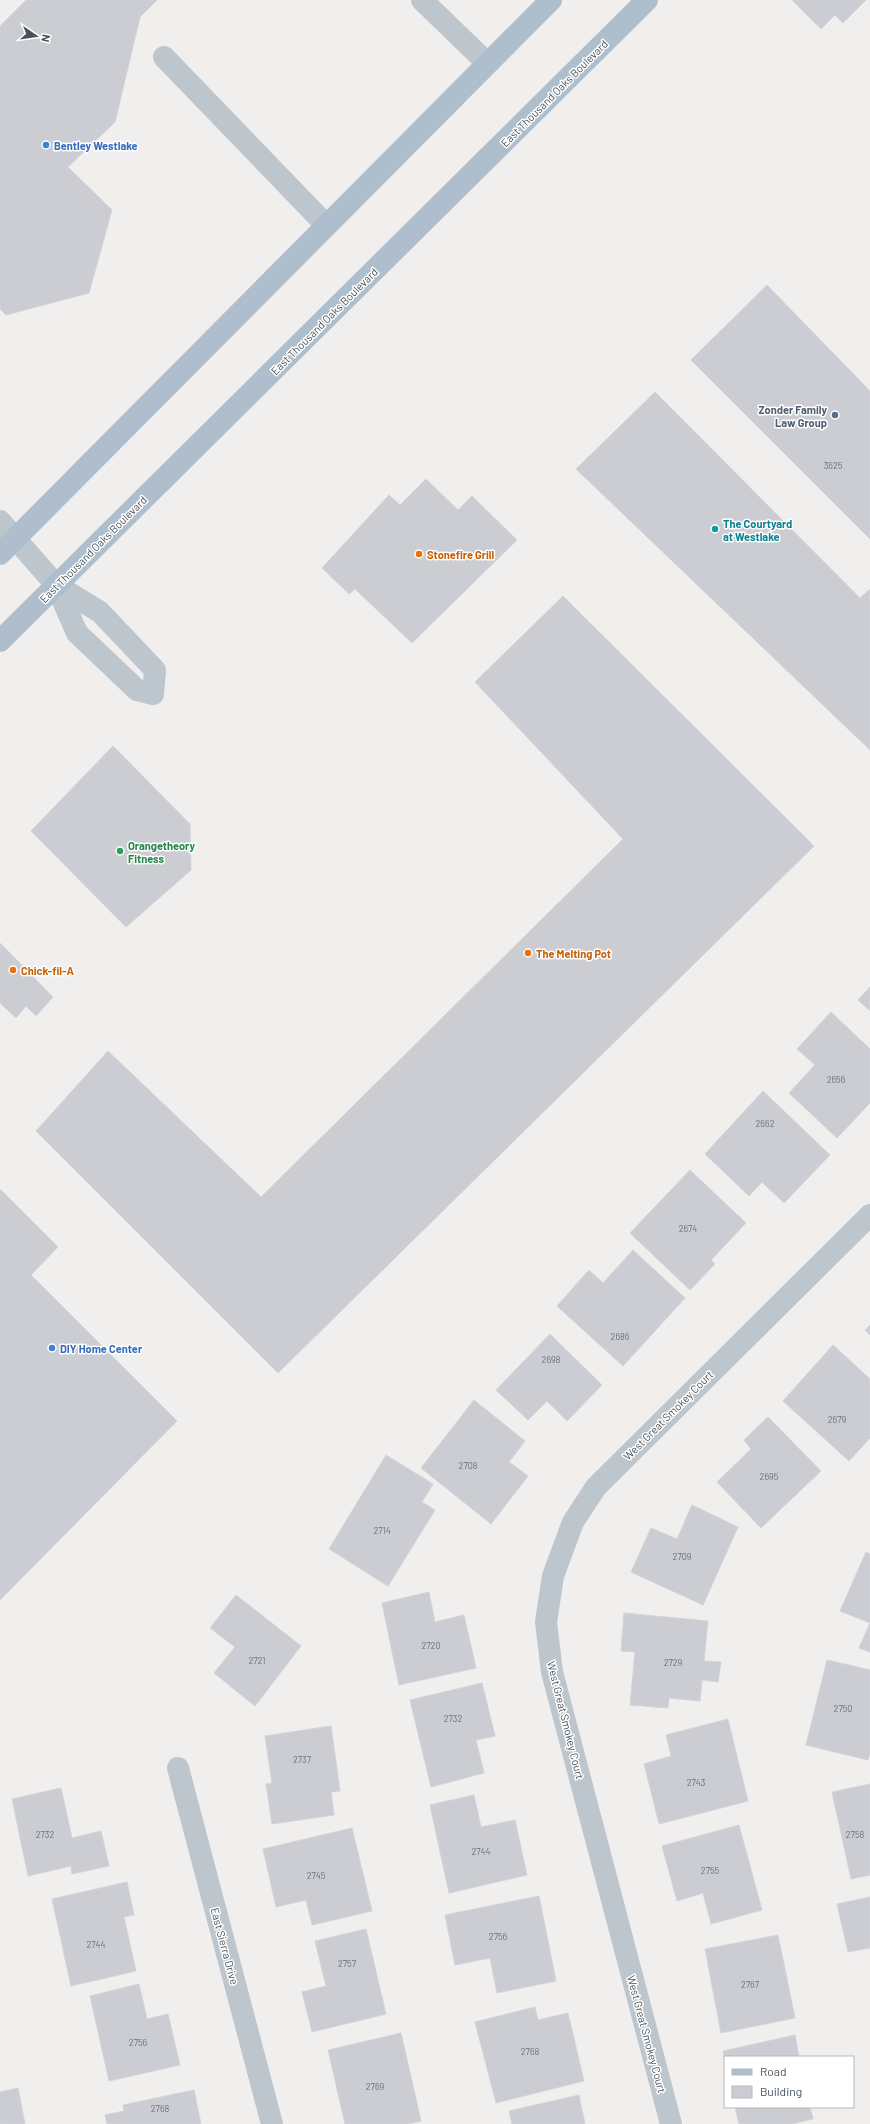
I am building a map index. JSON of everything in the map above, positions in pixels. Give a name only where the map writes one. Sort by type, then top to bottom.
[{"type":"main road","points":[[0,554],[551,0]]},
{"type":"main road","name":"East Thousand Oaks Boulevard","points":[[0,641],[647,0]]},
{"type":"street","points":[[422,0],[487,63]]},
{"type":"street","points":[[164,58],[326,225]]},
{"type":"street","points":[[0,521],[56,585],[77,633],[136,690],[153,694],[155,670],[100,612],[56,585]]},
{"type":"street","name":"West Great Smokey Court","points":[[670,2124],[552,1672],[546,1622],[553,1576],[573,1522],[596,1487],[870,1215]]},
{"type":"street","name":"East Sierra Drive","points":[[178,1768],[272,2124]]},
{"type":"building","name":"Bentley Westlake","points":[[26,0],[157,0],[140,17],[115,122],[68,167],[112,210],[89,293],[6,315],[0,309],[0,26]]},
{"type":"building","points":[[792,0],[866,0],[843,23],[835,15],[821,29]]},
{"type":"building","points":[[767,285],[870,391],[870,539],[691,360]]},
{"type":"building","name":"The Courtyard at Westlake","points":[[655,392],[860,598],[870,589],[870,750],[576,469]]},
{"type":"building","name":"Stonefire Grill","points":[[426,479],[458,510],[472,496],[517,540],[412,643],[355,589],[349,594],[322,568],[389,495],[400,505]]},
{"type":"building","points":[[563,596],[814,846],[278,1373],[36,1131],[108,1051],[261,1197],[623,839],[475,682]]},
{"type":"building","name":"Orangetheory Fitness","points":[[113,746],[190,824],[191,870],[126,927],[31,831]]},
{"type":"building","name":"Chick-fil-A","points":[[0,943],[53,997],[36,1016],[26,1006],[16,1018],[0,1003]]},
{"type":"building","points":[[870,987],[870,1011],[858,1000]]},
{"type":"building","points":[[831,1012],[870,1049],[870,1103],[837,1138],[789,1093],[815,1065],[797,1049]]},
{"type":"building","points":[[763,1091],[830,1155],[784,1203],[762,1182],[749,1196],[705,1154]]},
{"type":"building","points":[[690,1170],[746,1223],[711,1260],[715,1264],[690,1290],[630,1233]]},
{"type":"building","name":"DIY Home Center","points":[[0,1189],[58,1247],[31,1275],[177,1421],[0,1600]]},
{"type":"building","points":[[633,1250],[685,1298],[623,1366],[557,1306],[589,1270],[603,1283]]},
{"type":"building","points":[[870,1325],[870,1335],[865,1330]]},
{"type":"building","points":[[550,1334],[602,1385],[567,1421],[547,1401],[528,1420],[496,1390]]},
{"type":"building","points":[[833,1345],[870,1379],[870,1438],[849,1461],[783,1401]]},
{"type":"building","points":[[474,1400],[525,1441],[509,1462],[528,1476],[491,1524],[421,1468]]},
{"type":"building","points":[[768,1417],[821,1471],[761,1528],[717,1482],[751,1449],[744,1440]]},
{"type":"building","points":[[386,1455],[433,1484],[422,1502],[435,1510],[388,1586],[329,1549]]},
{"type":"building","points":[[692,1505],[738,1527],[703,1605],[631,1572],[651,1528],[677,1539]]},
{"type":"building","points":[[866,1552],[870,1554],[870,1623],[840,1611]]},
{"type":"building","points":[[429,1592],[435,1622],[464,1615],[476,1668],[399,1685],[382,1603]]},
{"type":"building","points":[[236,1595],[301,1646],[255,1706],[214,1673],[235,1647],[210,1628]]},
{"type":"building","points":[[624,1613],[708,1621],[704,1661],[721,1662],[718,1682],[702,1680],[700,1701],[669,1698],[668,1708],[630,1705],[635,1652],[621,1651]]},
{"type":"building","points":[[870,1623],[870,1652],[859,1648]]},
{"type":"building","points":[[827,1660],[870,1670],[870,1753],[868,1760],[806,1745]]},
{"type":"building","points":[[482,1683],[495,1736],[476,1740],[484,1773],[431,1787],[410,1700]]},
{"type":"building","points":[[728,1719],[748,1801],[659,1824],[644,1764],[671,1756],[666,1735]]},
{"type":"building","points":[[331,1726],[340,1791],[331,1792],[334,1815],[272,1824],[266,1784],[272,1783],[265,1736]]},
{"type":"building","points":[[870,1784],[870,1875],[851,1879],[832,1792]]},
{"type":"building","points":[[61,1788],[72,1838],[101,1831],[109,1866],[72,1874],[71,1866],[28,1876],[12,1799]]},
{"type":"building","points":[[474,1795],[481,1827],[515,1820],[527,1875],[449,1893],[430,1805]]},
{"type":"building","points":[[739,1825],[762,1910],[711,1924],[703,1893],[677,1901],[662,1846]]},
{"type":"building","points":[[352,1828],[372,1911],[312,1925],[306,1900],[276,1907],[263,1849]]},
{"type":"building","points":[[127,1882],[134,1915],[124,1917],[136,1971],[71,1986],[52,1899]]},
{"type":"building","points":[[539,1896],[556,1981],[497,1993],[490,1958],[455,1965],[445,1915]]},
{"type":"building","points":[[870,1897],[870,1948],[848,1952],[837,1904]]},
{"type":"building","points":[[366,1929],[386,2014],[312,2032],[302,1992],[326,1986],[315,1941]]},
{"type":"building","points":[[778,1935],[795,2018],[721,2033],[705,1949]]},
{"type":"building","points":[[139,1984],[147,2019],[168,2014],[180,2065],[109,2081],[90,1996]]},
{"type":"building","points":[[535,2007],[538,2020],[568,2013],[584,2081],[496,2103],[475,2022]]},
{"type":"building","points":[[401,2033],[421,2121],[408,2124],[345,2124],[328,2050]]},
{"type":"building","points":[[795,2035],[799,2056],[724,2056],[723,2051]]},
{"type":"building","points":[[18,2088],[25,2124],[0,2124],[0,2092]]},
{"type":"building","points":[[194,2090],[201,2124],[107,2124],[105,2115],[124,2111],[123,2105]]},
{"type":"building","points":[[579,2095],[585,2124],[512,2124],[509,2111]]},
{"type":"building","points":[[735,2108],[810,2108],[813,2119],[792,2124],[739,2124]]},
{"type":"place","name":"Bentley Westlake","points":[[46,145]]},
{"type":"place","name":"Zonder Family Law Group","points":[[835,415]]},
{"type":"place","name":"The Courtyard at Westlake","points":[[715,529]]},
{"type":"place","name":"Stonefire Grill","points":[[419,554]]},
{"type":"place","name":"Orangetheory Fitness","points":[[120,851]]},
{"type":"place","name":"The Melting Pot","points":[[528,953]]},
{"type":"place","name":"Chick-fil-A","points":[[13,970]]},
{"type":"place","name":"DIY Home Center","points":[[52,1348]]}]
